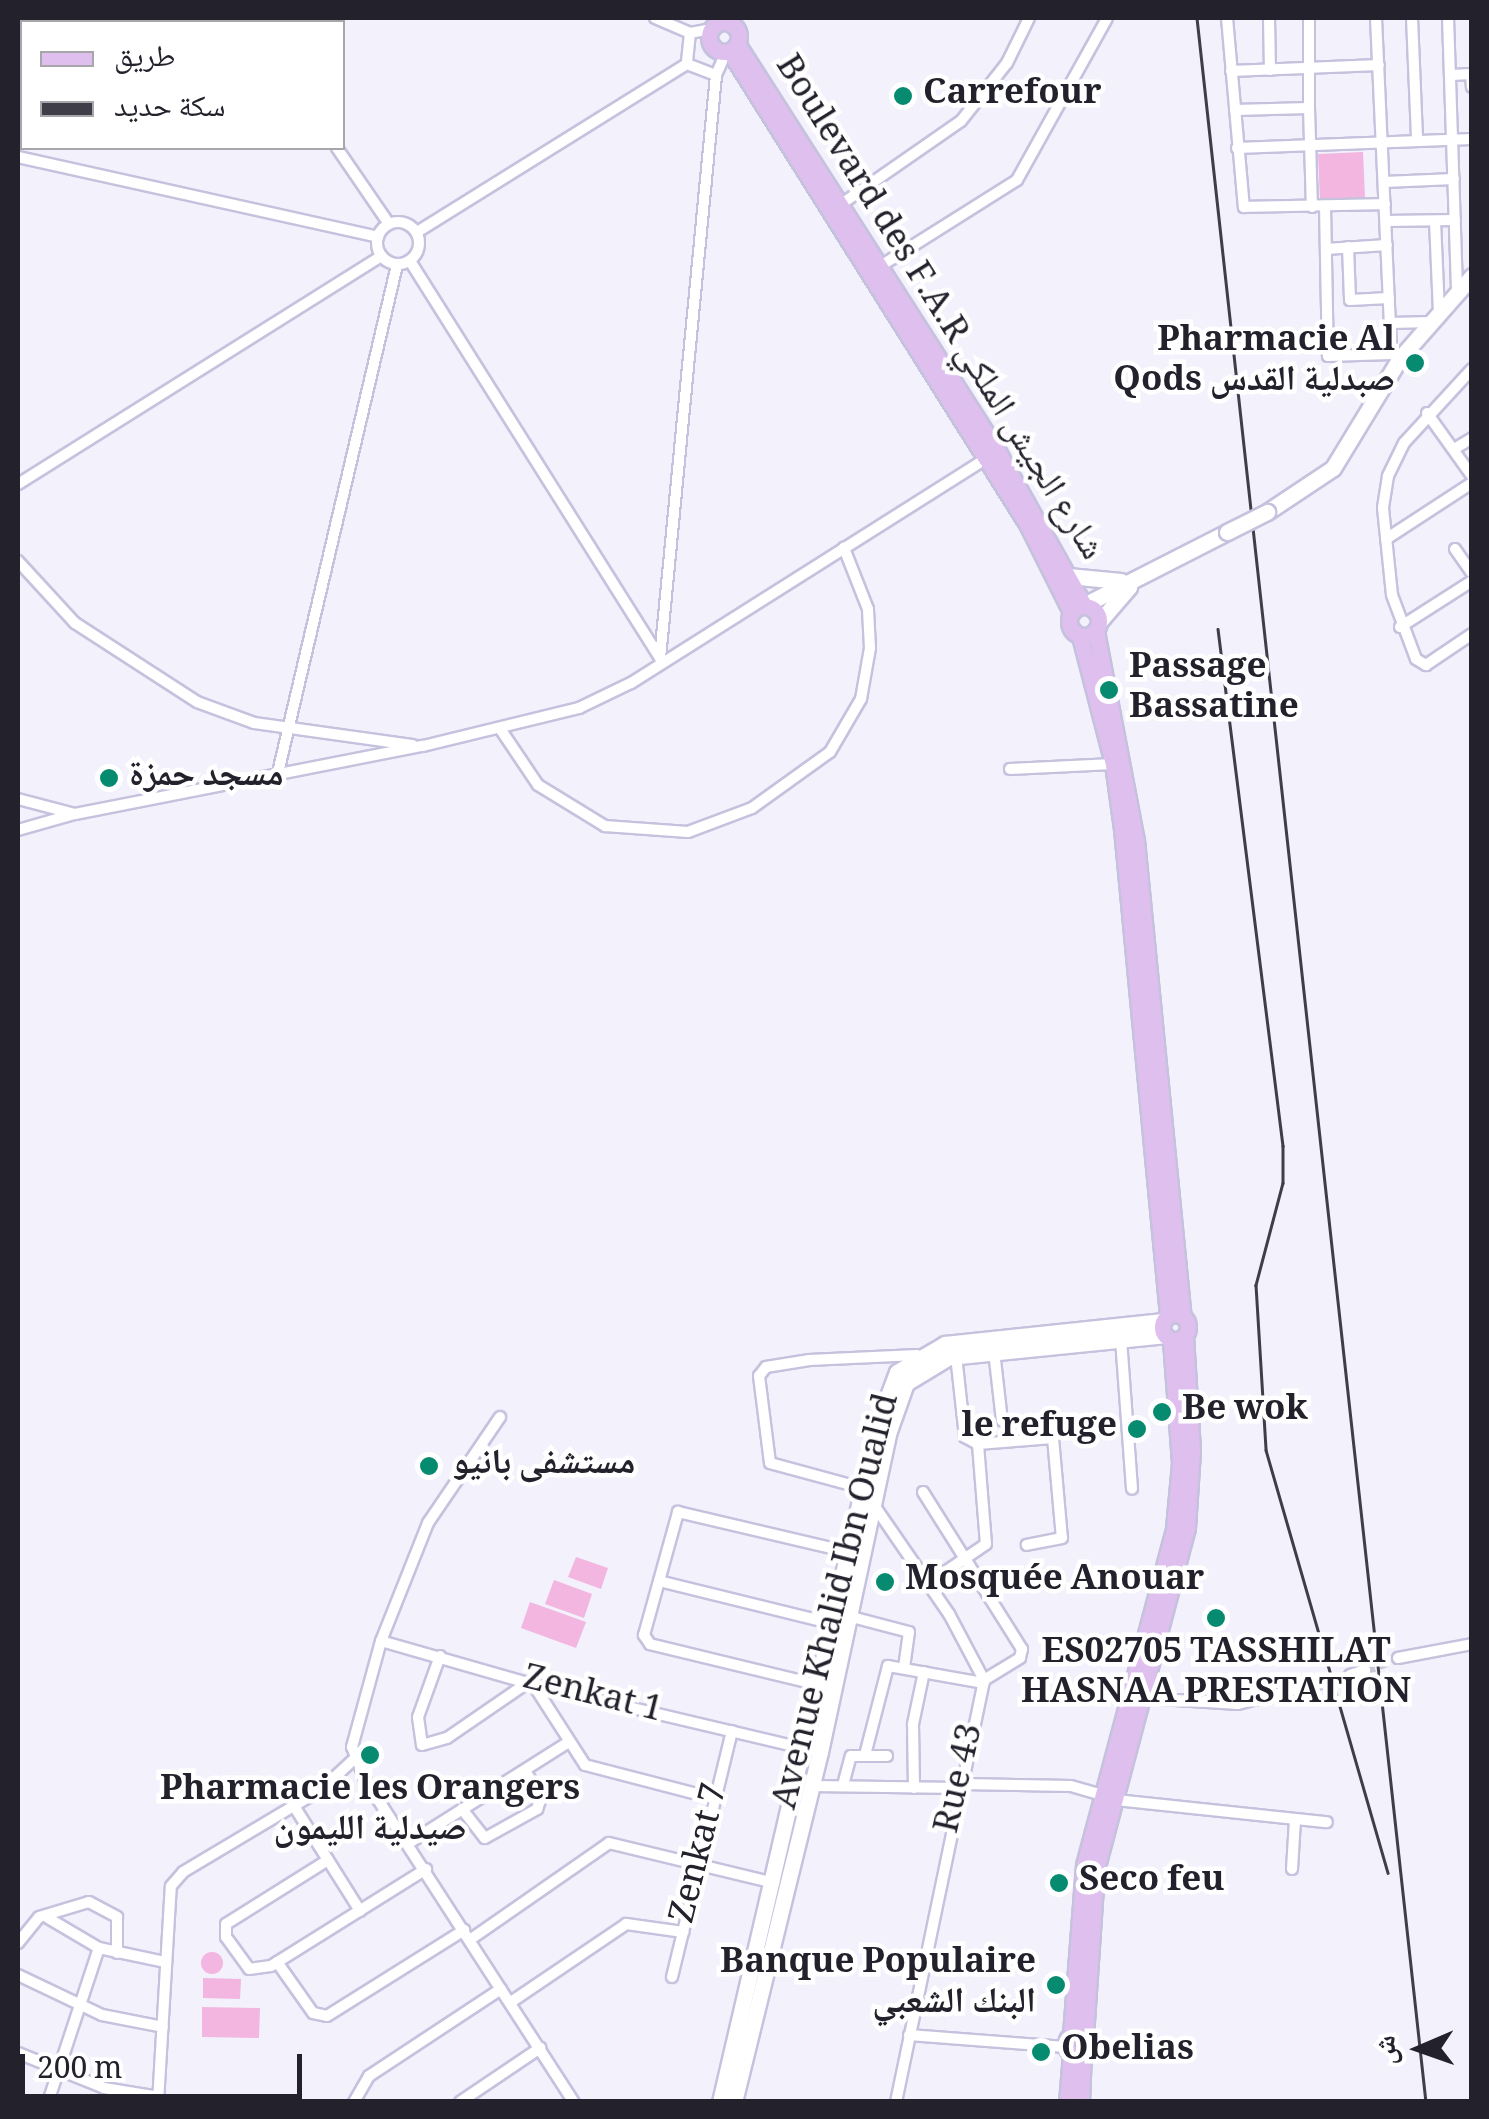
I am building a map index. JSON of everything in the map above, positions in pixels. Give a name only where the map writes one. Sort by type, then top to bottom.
[{"type":"main road","name":"Boulevard des F.A.R شارع الجيش الملكي","points":[[731,50],[739,31],[715,23],[711,44],[731,50],[840,205],[1006,465],[1068,576],[1078,609],[1070,626],[1092,629]]},
{"type":"main road","name":"Boulevard des F.A.R شارع الجيش الملكي","points":[[731,50],[1092,629],[1136,840],[1180,1463],[1174,1528],[1110,1798],[1080,1954],[1068,2102]]},
{"type":"main road","points":[[1078,609],[1267,512],[1332,468],[1396,356],[1472,276]]},
{"type":"main road","points":[[1068,576],[1096,583],[1135,580]]},
{"type":"main road","points":[[1092,629],[1135,580]]},
{"type":"main road","name":"Boulevard des F.A.R شارع الجيش الملكي","points":[[1092,629],[1114,764],[1172,1328],[1192,1450],[1188,1516],[1144,1698],[1110,1798]]},
{"type":"main road","name":"Avenue Khalid Ibn Oualid","points":[[734,2102],[803,1748],[826,1687],[899,1396],[926,1366],[956,1356],[1121,1339],[1172,1328]]},
{"type":"main road","name":"Avenue Khalid Ibn Oualid","points":[[842,1622],[848,1552],[890,1385],[917,1355],[946,1344],[1172,1328]]},
{"type":"main road","name":"Avenue Khalid Ibn Oualid","points":[[779,1884],[812,1786],[820,1752],[826,1687]]},
{"type":"main road","name":"Avenue Khalid Ibn Oualid","points":[[720,2102],[764,1951]]},
{"type":"main road","name":"Boulevard des F.A.R شارع الجيش الملكي","points":[[1075,2045],[1081,2102]]},
{"type":"street","points":[[656,18],[690,33],[715,23]]},
{"type":"street","points":[[840,205],[960,121],[1002,70],[1029,18]]},
{"type":"street","points":[[879,267],[1017,180],[1107,18]]},
{"type":"street","points":[[1227,18],[1240,196],[1246,208],[1385,204]]},
{"type":"street","points":[[1268,18],[1270,70]]},
{"type":"street","points":[[1311,18],[1312,207]]},
{"type":"street","points":[[1325,206],[1328,356],[1396,356],[1390,323],[1376,18]]},
{"type":"street","points":[[1412,18],[1417,139]]},
{"type":"street","points":[[1448,18],[1457,294]]},
{"type":"street","points":[[687,64],[690,33]]},
{"type":"street","points":[[661,660],[716,75],[731,50]]},
{"type":"street","points":[[687,64],[716,75]]},
{"type":"street","points":[[417,232],[687,64]]},
{"type":"street","points":[[1231,71],[1379,65]]},
{"type":"street","points":[[1451,74],[1471,74],[1472,87]]},
{"type":"street","points":[[1235,110],[1309,108]]},
{"type":"street","points":[[1237,148],[1472,139]]},
{"type":"street","points":[[338,150],[389,224]]},
{"type":"street","points":[[18,156],[378,236]]},
{"type":"street","points":[[1384,182],[1454,179]]},
{"type":"street","points":[[1386,221],[1454,220]]},
{"type":"street","points":[[1390,323],[1435,318],[1435,221]]},
{"type":"street","points":[[378,236],[389,224],[405,223],[417,232],[419,248],[410,261],[397,265],[381,256]]},
{"type":"street","points":[[378,236],[381,256]]},
{"type":"street","points":[[1326,249],[1388,245]]},
{"type":"street","points":[[1348,248],[1350,300]]},
{"type":"street","points":[[18,484],[381,256]]},
{"type":"street","points":[[410,261],[661,660]]},
{"type":"street","points":[[277,776],[397,265]]},
{"type":"street","points":[[1326,301],[1389,298]]},
{"type":"street","points":[[1472,370],[1427,413],[1388,476],[1386,539],[1400,627],[1426,665],[1472,634]]},
{"type":"street","points":[[1427,413],[1472,476]]},
{"type":"street","points":[[1454,450],[1472,438]]},
{"type":"street","points":[[18,830],[75,814],[500,730],[578,708],[986,459]]},
{"type":"street","points":[[1386,539],[1468,486],[1472,499]]},
{"type":"street","points":[[500,730],[538,785],[604,826],[688,832],[752,808],[830,752],[861,699],[870,648],[868,610],[844,548]]},
{"type":"street","points":[[1455,549],[1472,573]]},
{"type":"street","points":[[18,561],[56,606],[146,674],[220,712],[289,728],[423,746]]},
{"type":"street","points":[[1400,627],[1472,582]]},
{"type":"street","points":[[1010,768],[1114,764]]},
{"type":"street","points":[[18,799],[75,814]]},
{"type":"street","points":[[1121,1339],[1132,1489]]},
{"type":"street","points":[[994,1351],[1002,1421]]},
{"type":"street","points":[[862,1488],[770,1464],[761,1371],[809,1360],[917,1355]]},
{"type":"street","points":[[956,1356],[965,1437],[978,1444],[1053,1438],[1062,1538],[1027,1545]]},
{"type":"street","points":[[500,1417],[428,1523],[381,1641],[353,1732],[353,1760],[574,2102]]},
{"type":"street","points":[[929,1583],[986,1544],[978,1444]]},
{"type":"street","name":"Rue 43","points":[[862,1488],[929,1583],[983,1682],[896,2102]]},
{"type":"street","points":[[865,1755],[886,1668],[904,1667],[983,1682],[1020,1658],[1022,1649],[923,1492]]},
{"type":"street","points":[[826,1687],[650,1644],[644,1635],[672,1520],[683,1511],[848,1552]]},
{"type":"street","points":[[660,1581],[842,1622],[910,1632],[904,1667]]},
{"type":"street","name":"Zenkat 1","points":[[381,1641],[530,1684],[820,1752]]},
{"type":"street","points":[[1398,1658],[1472,1644]]},
{"type":"street","points":[[440,1656],[418,1717],[422,1745],[446,1738],[530,1684],[585,1764],[716,1799]]},
{"type":"street","points":[[1350,1675],[1365,1670]]},
{"type":"street","points":[[914,1788],[913,1733],[924,1672]]},
{"type":"street","points":[[1144,1698],[1238,1704],[1324,1682]]},
{"type":"street","name":"Zenkat 7","points":[[672,1976],[732,1730]]},
{"type":"street","points":[[409,1843],[568,1742]]},
{"type":"street","points":[[844,1786],[851,1756],[887,1756]]},
{"type":"street","points":[[18,2053],[58,2072],[124,2094],[158,2099],[168,1896],[176,1879],[294,1806],[353,1760]]},
{"type":"street","points":[[462,1809],[485,1838],[537,1809],[541,1798],[525,1770]]},
{"type":"street","points":[[812,1786],[1071,1786],[1110,1798],[1327,1822]]},
{"type":"street","points":[[294,1806],[360,1910]]},
{"type":"street","points":[[1292,1869],[1295,1820]]},
{"type":"street","points":[[278,1962],[313,2014],[326,2016],[467,1935],[604,1844],[779,1884]]},
{"type":"street","points":[[328,1860],[226,1924],[226,1937],[250,1969],[278,1962],[426,1869]]},
{"type":"street","points":[[18,1943],[37,1918],[48,1918],[77,1904],[104,1906],[121,1926],[117,1953]]},
{"type":"street","points":[[48,1918],[99,1948],[165,1962]]},
{"type":"street","points":[[511,2002],[626,1924],[683,1932]]},
{"type":"street","points":[[48,2102],[99,1948]]},
{"type":"street","points":[[764,1951],[843,1963]]},
{"type":"street","points":[[18,1975],[78,2006],[163,2027]]},
{"type":"street","points":[[354,2102],[369,2076],[501,1989]]},
{"type":"street","points":[[909,2035],[1075,2045]]},
{"type":"street","points":[[460,2102],[540,2048]]},
{"type":"shaded area","points":[[1363,152],[1365,198],[1320,200],[1318,154]]},
{"type":"shaded area","points":[[576,1557],[608,1568],[601,1589],[568,1577]]},
{"type":"shaded area","points":[[554,1580],[592,1594],[584,1618],[545,1604]]},
{"type":"shaded area","points":[[530,1602],[586,1622],[576,1648],[521,1628]]},
{"type":"shaded area","points":[[212,1952],[220,1955],[220,1971],[212,1974],[204,1971],[201,1963],[204,1955]]},
{"type":"shaded area","points":[[203,1978],[241,1979],[240,1999],[203,1998]]},
{"type":"shaded area","points":[[202,2007],[260,2008],[259,2038],[202,2037]]},
{"type":"tunnel","points":[[1365,1670],[1398,1658]]},
{"type":"tunnel","points":[[1324,1682],[1350,1675]]},
{"type":"railway","points":[[1197,18],[1426,2102]]},
{"type":"railway","points":[[1218,629],[1283,1146],[1283,1183],[1256,1285],[1266,1450],[1388,1873]]},
{"type":"place","name":"Carrefour","points":[[903,96]]},
{"type":"place","name":"Pharmacie Al Qods صبدلية القدس","points":[[1415,363]]},
{"type":"place","name":"Passage Bassatine","points":[[1109,690]]},
{"type":"place","name":"مسجد حمزة","points":[[109,778]]},
{"type":"place","name":"Be wok","points":[[1162,1412]]},
{"type":"place","name":"le refuge","points":[[1137,1429]]},
{"type":"place","name":"مستشفى بانيو","points":[[429,1466]]},
{"type":"place","name":"Mosquée Anouar","points":[[885,1582]]},
{"type":"place","name":"ES02705 TASSHILAT HASNAA PRESTATION","points":[[1216,1618]]},
{"type":"place","name":"Pharmacie les Orangers صيدلية الليمون","points":[[370,1755]]},
{"type":"place","name":"Seco feu","points":[[1059,1883]]},
{"type":"place","name":"Banque Populaire البنك الشعبي","points":[[1056,1985]]},
{"type":"place","name":"Obelias","points":[[1041,2052]]}]
